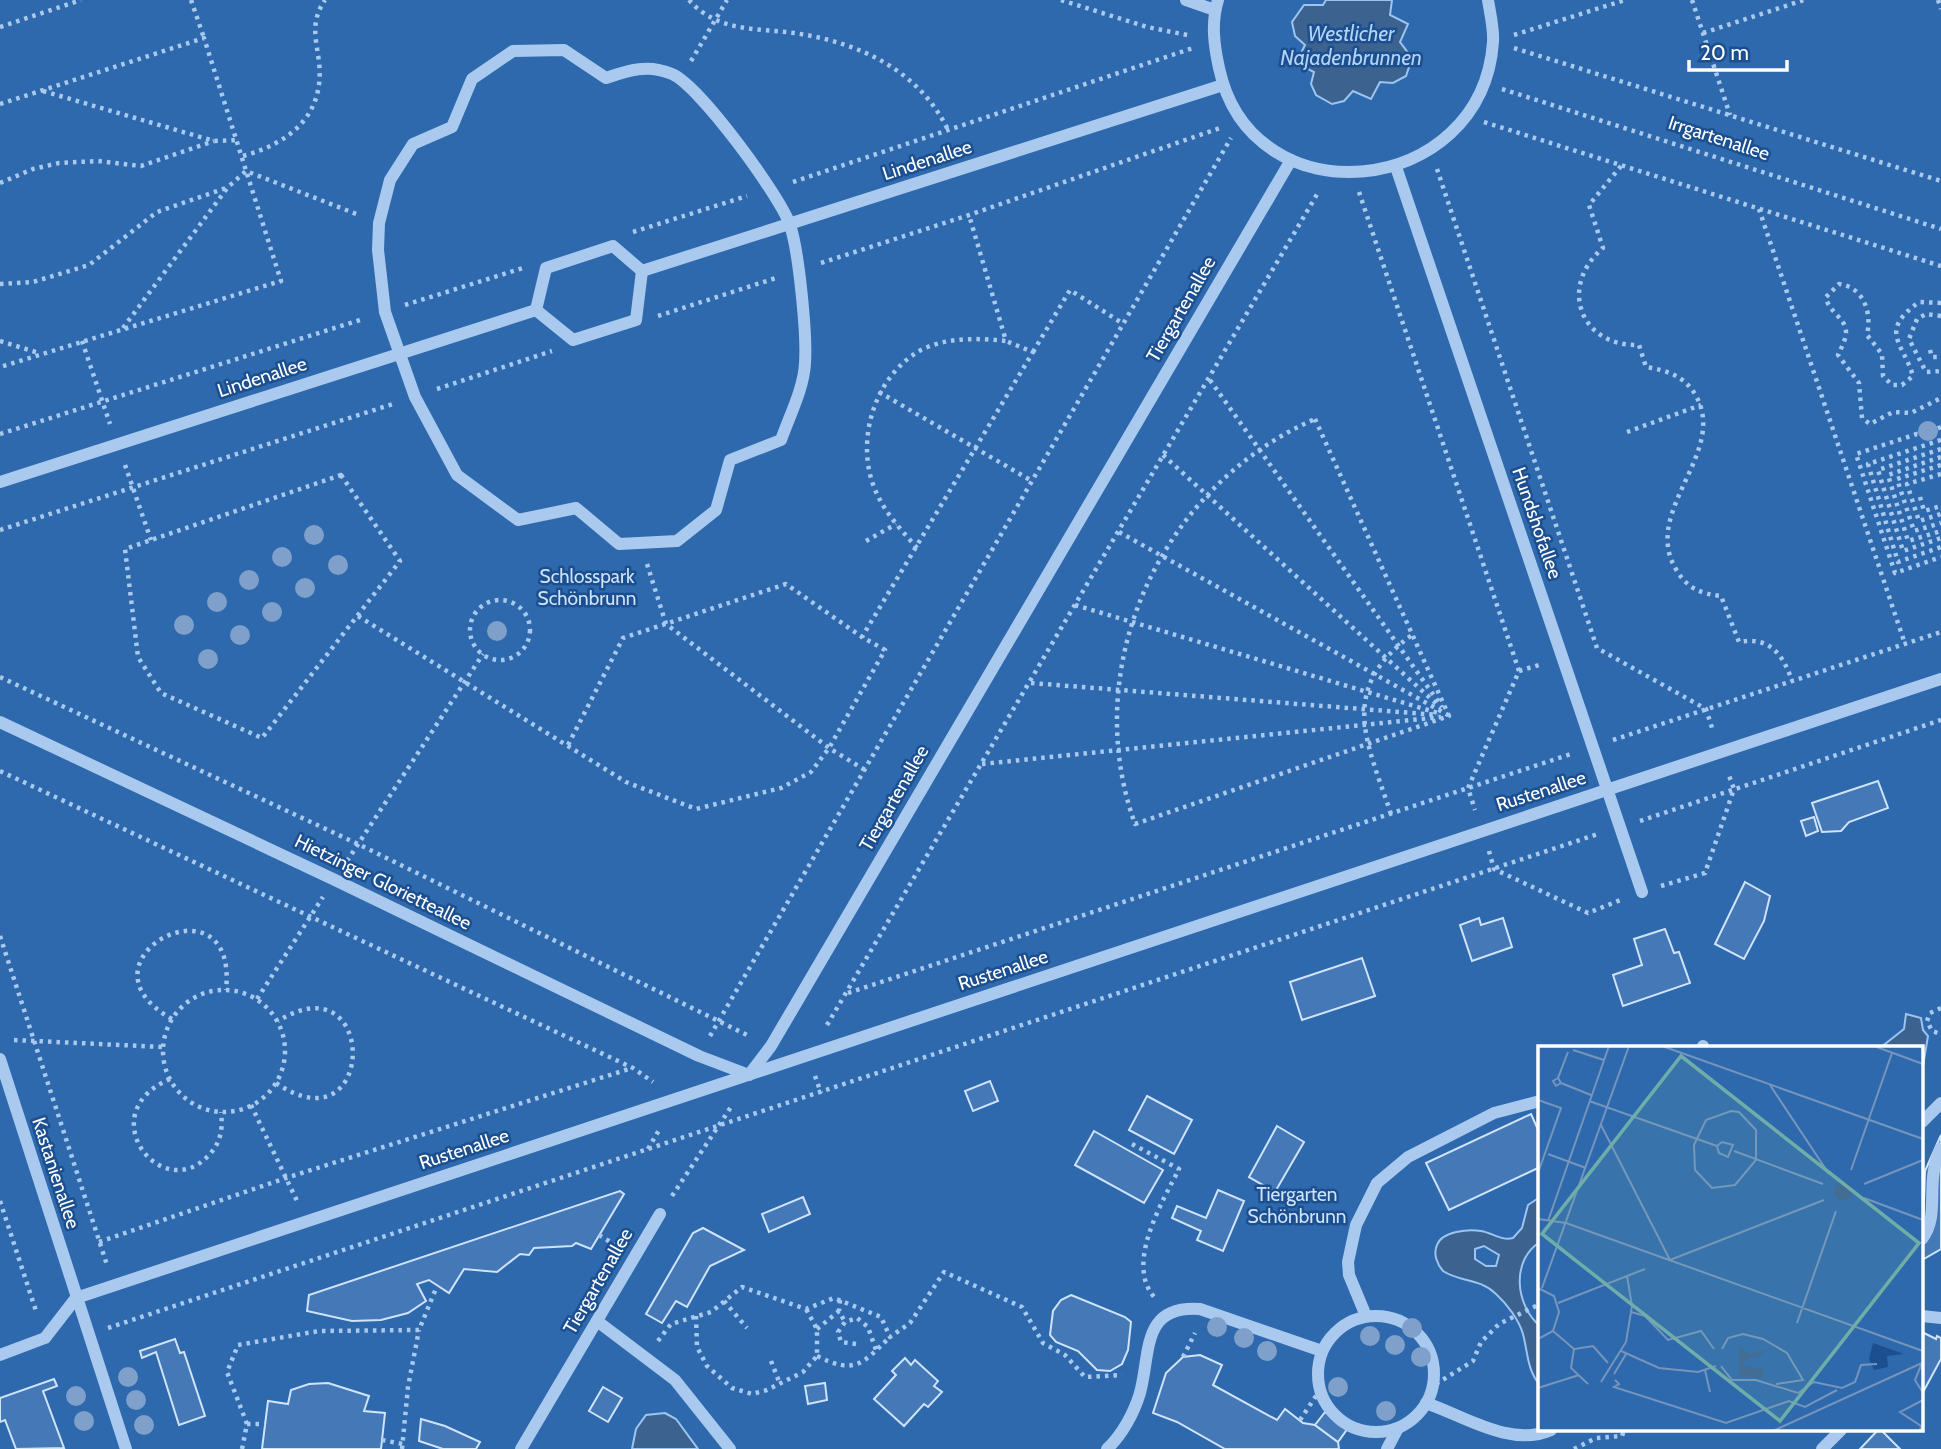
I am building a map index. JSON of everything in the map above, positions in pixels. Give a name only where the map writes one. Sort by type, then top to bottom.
[{"type":"street","points":[[1185,0],[1217,5],[1213,41],[1223,85],[1242,120],[1264,143],[1291,160],[1330,173],[1353,174],[1396,167],[1431,150],[1466,116],[1484,83],[1493,42],[1488,0]]},
{"type":"street","points":[[564,50],[606,78],[638,67],[674,75],[679,79],[718,117],[769,189],[790,224],[798,270],[805,365],[781,440],[730,460],[716,510],[677,541],[620,544],[576,508],[518,520],[457,475],[415,397],[385,312],[378,250],[379,223],[390,180],[414,144],[452,127],[472,79],[513,51],[564,50]]},
{"type":"street","name":"Lindenallee","points":[[642,271],[1223,85]]},
{"type":"street","name":"Tiergartenallee","points":[[748,1075],[771,1046],[1291,160]]},
{"type":"street","name":"Hundshofallee","points":[[1396,167],[1642,892]]},
{"type":"street","points":[[613,246],[642,271],[636,320],[573,340],[536,310],[546,268],[613,246]]},
{"type":"street","name":"Lindenallee","points":[[0,482],[536,310]]},
{"type":"street","name":"Rustenallee","points":[[76,1298],[1941,679]]},
{"type":"street","name":"Hietzinger Glorietteallee","points":[[0,722],[699,1056],[748,1075]]},
{"type":"street","name":"Kastanienallee","points":[[0,1059],[76,1298],[91,1333],[126,1449]]},
{"type":"street","points":[[1366,1316],[1349,1275],[1348,1262],[1356,1225],[1377,1184],[1408,1157],[1494,1113],[1538,1102]]},
{"type":"street","points":[[1924,1120],[1941,1103]]},
{"type":"street","points":[[1924,1236],[1934,1219],[1931,1187],[1941,1148]]},
{"type":"street","name":"Tiergartenallee","points":[[522,1449],[660,1214]]},
{"type":"street","points":[[0,1355],[45,1338],[76,1298]]},
{"type":"street","points":[[1107,1449],[1128,1420],[1139,1396],[1147,1344],[1155,1325],[1169,1314],[1183,1308],[1200,1309],[1322,1351]]},
{"type":"street","points":[[1366,1316],[1385,1316],[1403,1322],[1418,1333],[1431,1358],[1433,1385],[1426,1403],[1414,1418],[1398,1428],[1379,1432],[1360,1430],[1335,1415],[1320,1390],[1317,1370],[1322,1351],[1333,1335],[1349,1322],[1366,1316]]},
{"type":"street","points":[[597,1321],[674,1380],[730,1449]]},
{"type":"street","points":[[1426,1403],[1485,1427],[1516,1435],[1537,1436],[1546,1432]]},
{"type":"street","points":[[1387,1449],[1398,1428]]},
{"type":"street","points":[[1822,1449],[1839,1432]]},
{"type":"path","points":[[0,27],[82,0]]},
{"type":"path","points":[[0,367],[281,281],[191,0]]},
{"type":"path","points":[[243,156],[282,142],[308,118],[320,77],[313,33],[316,16],[325,0]]},
{"type":"path","points":[[689,0],[716,20],[736,28],[825,38],[877,58],[900,71],[924,92],[948,130]]},
{"type":"path","points":[[679,79],[727,0]]},
{"type":"path","points":[[1061,0],[1147,27],[1213,41]]},
{"type":"path","points":[[1493,42],[1625,0]]},
{"type":"path","points":[[1692,0],[1730,115]]},
{"type":"path","points":[[1703,33],[1804,0]]},
{"type":"path","points":[[1938,0],[1941,9]]},
{"type":"path","points":[[0,104],[204,38]]},
{"type":"path","points":[[613,246],[638,229],[769,189],[1213,41]]},
{"type":"path","points":[[1493,42],[1941,181]]},
{"type":"path","name":"Irrgartenallee","points":[[1484,83],[1941,229]]},
{"type":"path","points":[[40,91],[214,141]]},
{"type":"path","points":[[1466,116],[1941,265]]},
{"type":"path","points":[[636,320],[671,314],[969,215],[1242,120]]},
{"type":"path","points":[[699,1056],[1242,120]]},
{"type":"path","points":[[0,183],[33,169],[58,163],[98,161],[141,166],[214,141],[238,140]]},
{"type":"path","points":[[1353,174],[1519,671],[1468,788],[1494,869],[1588,913],[1642,892],[1705,873],[1734,789],[1706,709],[1597,648],[1431,150]]},
{"type":"path","points":[[1621,166],[1589,205],[1604,248],[1584,269],[1578,296],[1581,309],[1596,331],[1605,338],[1626,346],[1640,345],[1646,367],[1661,369],[1684,380],[1701,405],[1703,437],[1678,495],[1669,528],[1668,553],[1681,577],[1694,590],[1721,597],[1739,642],[1752,639],[1777,650],[1783,657],[1792,681]]},
{"type":"path","points":[[246,171],[379,223]]},
{"type":"path","points":[[122,329],[228,187],[246,171]]},
{"type":"path","points":[[821,1093],[808,1055],[848,993],[1330,173]]},
{"type":"path","points":[[0,284],[33,282],[89,265],[157,212],[228,187]]},
{"type":"path","points":[[1758,208],[1905,644]]},
{"type":"path","points":[[969,215],[1006,341]]},
{"type":"path","points":[[0,434],[519,268],[546,268]]},
{"type":"path","points":[[1941,303],[1919,302],[1902,316],[1896,336],[1898,347],[1913,376],[1902,386],[1892,385],[1884,380],[1882,354],[1867,335],[1869,318],[1864,303],[1847,285],[1839,284],[1826,297],[1827,306],[1843,323],[1846,331],[1838,355],[1859,383],[1862,418],[1870,424],[1893,412],[1911,413],[1941,398]]},
{"type":"path","points":[[862,636],[1070,290],[1122,323]]},
{"type":"path","points":[[1864,303],[1873,299]]},
{"type":"path","points":[[1941,316],[1926,314],[1917,319],[1909,339],[1926,372],[1941,371]]},
{"type":"path","points":[[917,548],[896,524],[877,495],[869,460],[868,425],[879,393],[900,367],[922,350],[958,339],[1006,341],[1033,352]]},
{"type":"path","points":[[0,530],[415,397],[544,354],[573,340]]},
{"type":"path","points":[[0,341],[41,354]]},
{"type":"path","points":[[1930,350],[1932,357],[1941,356]]},
{"type":"path","points":[[1210,380],[1449,716]]},
{"type":"path","points":[[879,393],[1032,481]]},
{"type":"path","points":[[1627,432],[1701,405]]},
{"type":"path","points":[[1315,419],[1449,716],[1135,824],[1121,778],[1117,751],[1119,691],[1130,623],[1161,556],[1206,495],[1260,449],[1315,419]]},
{"type":"path","points":[[1941,427],[1925,435],[1917,434],[1856,454],[1895,573],[1941,557]]},
{"type":"path","points":[[1941,440],[1868,464],[1898,562],[1941,547]]},
{"type":"path","points":[[1941,449],[1878,470],[1903,551],[1941,538]]},
{"type":"path","points":[[1163,455],[1449,716]]},
{"type":"path","points":[[1941,457],[1888,475],[1908,541],[1941,531]]},
{"type":"path","points":[[1941,465],[1897,479],[1914,531],[1941,523]]},
{"type":"path","points":[[1941,474],[1907,484],[1919,521],[1941,514]]},
{"type":"path","points":[[341,475],[400,561],[358,615],[262,738],[161,693],[138,657],[125,549],[341,475]]},
{"type":"path","points":[[1920,497],[1924,511],[1941,506]]},
{"type":"path","points":[[866,541],[896,524]]},
{"type":"path","points":[[1119,532],[1449,716]]},
{"type":"path","points":[[640,543],[666,624],[829,748],[865,770]]},
{"type":"path","points":[[358,615],[626,782],[696,809],[781,788],[811,772],[829,748],[885,650],[786,584],[623,638],[568,745]]},
{"type":"path","points":[[495,600],[515,603],[528,618],[530,628],[525,646],[511,658],[492,659],[483,654],[471,639],[470,628],[477,610],[495,600]]},
{"type":"path","points":[[1075,605],[1449,716]]},
{"type":"path","points":[[848,993],[1941,632]]},
{"type":"path","points":[[1391,814],[1367,744],[1362,709],[1375,675],[1398,645],[1412,635]]},
{"type":"path","points":[[257,999],[483,654]]},
{"type":"path","points":[[0,677],[358,844],[771,1046]]},
{"type":"path","points":[[1031,683],[1449,716]]},
{"type":"path","points":[[982,764],[1449,716]]},
{"type":"path","points":[[91,1333],[1941,720]]},
{"type":"path","points":[[0,771],[633,1068],[677,1099],[648,1150]]},
{"type":"path","points":[[172,1019],[153,1006],[146,997],[138,974],[146,952],[166,934],[189,930],[210,938],[227,965],[226,989]]},
{"type":"path","points":[[0,936],[114,1286]]},
{"type":"path","points":[[226,989],[257,999],[278,1021],[285,1052],[276,1083],[251,1105],[221,1112],[191,1102],[170,1079],[163,1046],[172,1019],[195,997],[226,989]]},
{"type":"path","points":[[276,1083],[303,1097],[320,1097],[335,1091],[351,1076],[355,1059],[354,1043],[345,1025],[335,1016],[306,1008],[278,1021]]},
{"type":"path","points":[[1941,1008],[1930,1013],[1927,1021],[1932,1031],[1941,1034]]},
{"type":"path","points":[[11,1040],[163,1046]]},
{"type":"path","points":[[99,1242],[286,1178],[633,1068]]},
{"type":"path","points":[[660,1214],[721,1126],[748,1075]]},
{"type":"path","points":[[170,1079],[154,1085],[132,1115],[133,1133],[152,1161],[165,1169],[180,1171],[206,1159],[220,1136],[221,1112]]},
{"type":"path","points":[[251,1105],[306,1221]]},
{"type":"path","points":[[1132,1144],[1180,1168],[1148,1230],[1145,1268],[1147,1290],[1169,1314]]},
{"type":"path","points":[[0,1201],[45,1338]]},
{"type":"path","points":[[817,1356],[838,1367],[862,1363],[910,1323],[944,1272],[1022,1307],[1043,1343],[1065,1355],[1085,1377],[1144,1374]]},
{"type":"path","points":[[382,1440],[402,1447],[408,1387],[419,1330],[437,1286]]},
{"type":"path","points":[[645,1357],[671,1324],[711,1312],[741,1287],[806,1309],[834,1298],[840,1300],[881,1317],[890,1337]]},
{"type":"path","points":[[840,1300],[839,1311],[845,1322]]},
{"type":"path","points":[[724,1301],[747,1328]]},
{"type":"path","points":[[1433,1385],[1473,1361],[1481,1342],[1499,1324],[1538,1305]]},
{"type":"path","points":[[696,1316],[697,1347],[707,1366],[732,1388],[752,1394],[803,1372],[817,1356],[817,1329],[806,1309]]},
{"type":"path","points":[[817,1329],[839,1311]]},
{"type":"path","points":[[856,1344],[841,1342],[838,1332],[845,1322],[857,1318],[868,1327],[876,1350]]},
{"type":"path","points":[[242,1449],[247,1424],[227,1372],[238,1345],[319,1331],[419,1330]]},
{"type":"path","points":[[771,1361],[780,1384]]},
{"type":"path","points":[[1300,1420],[1320,1390]]},
{"type":"path","points":[[247,1424],[265,1423]]},
{"type":"path","points":[[1574,1449],[1597,1438],[1622,1436],[1623,1432]]},
{"type":"green space","name":"Schlosspark Schönbrunn","points":[[0,0],[1941,0],[1941,1449],[0,1449]]},
{"type":"water","name":"Westlicher Najadenbrunnen","points":[[1326,0],[1392,0],[1390,15],[1408,24],[1400,42],[1412,58],[1406,76],[1393,83],[1380,82],[1371,99],[1353,91],[1344,101],[1332,104],[1316,95],[1311,84],[1314,72],[1296,63],[1305,45],[1295,36],[1292,22],[1304,5],[1323,5]]},
{"type":"water","points":[[1906,1014],[1921,1018],[1923,1030],[1928,1036],[1924,1060],[1924,1046],[1883,1046],[1904,1029]]},
{"type":"water","points":[[1538,1198],[1538,1244],[1524,1260],[1520,1283],[1525,1307],[1538,1324],[1538,1382],[1530,1367],[1521,1329],[1508,1307],[1483,1285],[1443,1271],[1436,1255],[1440,1240],[1456,1232],[1476,1230],[1513,1238],[1522,1228],[1528,1205]],"holes":[[[1484,1246],[1499,1255],[1496,1266],[1486,1266],[1475,1259],[1475,1249]]]},
{"type":"water","points":[[665,1413],[676,1419],[698,1449],[632,1449],[636,1429],[646,1415]]},
{"type":"building","points":[[1878,781],[1888,808],[1849,822],[1841,831],[1822,832],[1812,803]]},
{"type":"building","points":[[1814,817],[1818,831],[1806,836],[1801,821]]},
{"type":"building","points":[[1745,882],[1770,896],[1764,921],[1744,959],[1715,944]]},
{"type":"building","points":[[1479,918],[1481,925],[1503,918],[1512,947],[1472,961],[1460,925]]},
{"type":"building","points":[[1665,929],[1674,953],[1679,952],[1690,983],[1623,1006],[1613,975],[1642,965],[1634,939]]},
{"type":"building","points":[[1362,958],[1375,996],[1302,1020],[1290,982]]},
{"type":"building","points":[[990,1081],[998,1101],[973,1111],[965,1091]]},
{"type":"building","points":[[1147,1096],[1192,1120],[1174,1154],[1129,1130]]},
{"type":"building","points":[[1531,1114],[1538,1130],[1538,1168],[1449,1210],[1426,1163]]},
{"type":"building","points":[[1277,1126],[1304,1142],[1275,1192],[1249,1177]]},
{"type":"building","points":[[1094,1131],[1163,1170],[1144,1203],[1075,1165]]},
{"type":"building","points":[[1941,1135],[1941,1249],[1924,1259],[1924,1201],[1925,1171]]},
{"type":"building","points":[[1218,1190],[1244,1201],[1223,1251],[1197,1240],[1201,1231],[1172,1218],[1177,1206],[1206,1218]]},
{"type":"building","points":[[620,1191],[624,1194],[591,1249],[576,1243],[572,1246],[534,1248],[529,1255],[520,1254],[497,1272],[464,1269],[449,1293],[429,1280],[417,1284],[426,1301],[408,1313],[381,1320],[352,1321],[307,1311],[309,1295]]},
{"type":"building","points":[[803,1197],[810,1214],[769,1232],[762,1214]]},
{"type":"building","points":[[703,1228],[744,1250],[710,1266],[687,1307],[676,1301],[662,1323],[646,1314],[693,1233]]},
{"type":"building","points":[[1071,1295],[1131,1322],[1128,1350],[1122,1364],[1110,1371],[1097,1370],[1078,1351],[1056,1342],[1050,1335],[1053,1311],[1061,1300]]},
{"type":"building","points":[[1924,1333],[1936,1339],[1937,1336],[1941,1338],[1941,1359],[1924,1390]]},
{"type":"building","points":[[175,1339],[180,1353],[184,1352],[205,1416],[179,1425],[156,1352],[142,1358],[140,1351]]},
{"type":"building","points":[[1200,1355],[1222,1365],[1213,1385],[1277,1420],[1285,1409],[1303,1423],[1315,1425],[1338,1442],[1339,1449],[1225,1449],[1177,1422],[1153,1413],[1166,1373],[1183,1357]]},
{"type":"building","points":[[905,1358],[911,1365],[915,1360],[938,1381],[934,1386],[942,1392],[928,1407],[924,1404],[904,1426],[874,1399],[896,1375],[892,1371]]},
{"type":"building","points":[[54,1379],[57,1386],[43,1391],[64,1448],[16,1449],[5,1420],[0,1422],[0,1398]]},
{"type":"building","points":[[328,1383],[369,1396],[364,1411],[385,1413],[381,1449],[262,1449],[268,1401],[288,1404],[291,1390],[309,1384]]},
{"type":"building","points":[[825,1383],[827,1400],[808,1404],[805,1386]]},
{"type":"building","points":[[603,1387],[622,1398],[608,1422],[589,1411]]},
{"type":"building","points":[[1325,1412],[1348,1428],[1338,1442],[1315,1425]]},
{"type":"building","points":[[421,1419],[445,1426],[480,1442],[476,1449],[443,1449],[419,1441]]},
{"type":"building","points":[[1876,1432],[1883,1432],[1900,1449],[1860,1449]]},
{"type":"park label","name":"Tiergarten Schönbrunn","points":[[1297,1205]]}]
